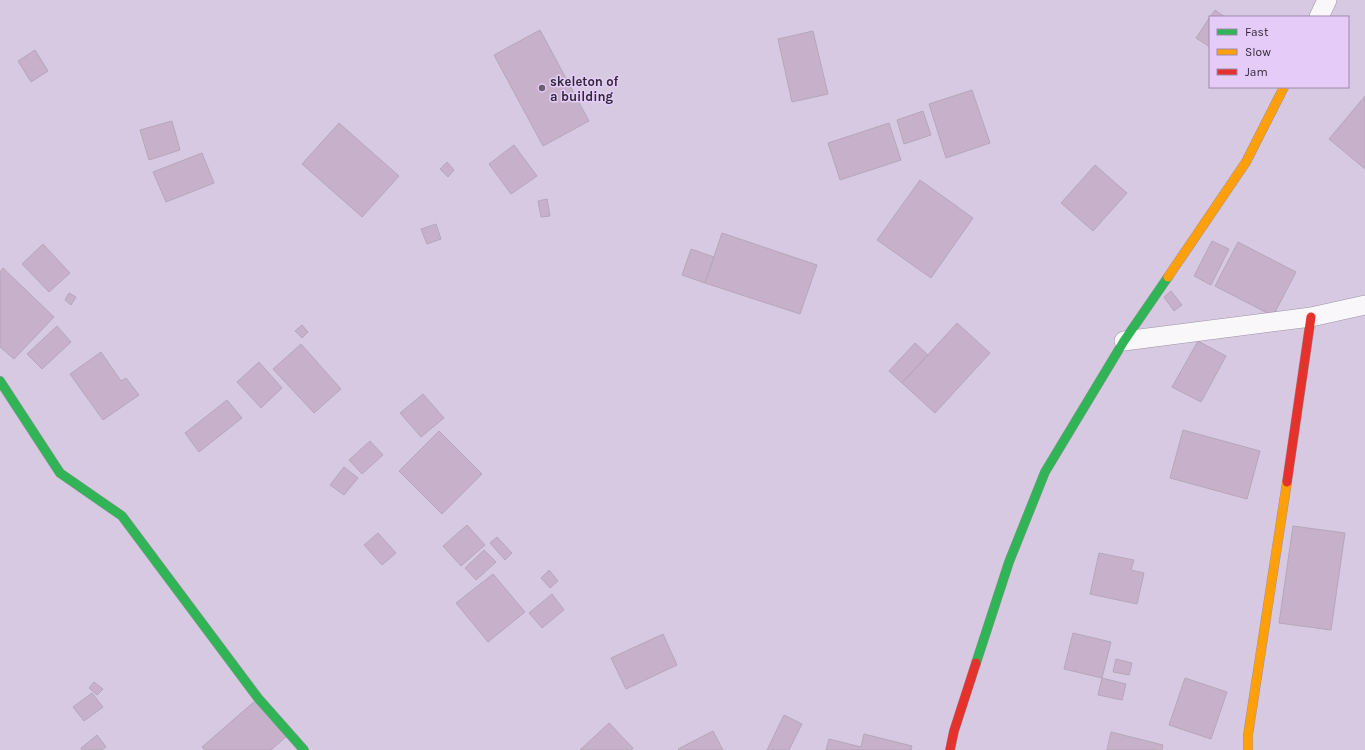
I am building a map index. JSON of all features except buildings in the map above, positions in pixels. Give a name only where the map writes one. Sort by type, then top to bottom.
[{"type":"street","points":[[1319,16],[1327,0]]},
{"type":"street","points":[[950,750],[954,731],[1009,562],[1045,472],[1124,341],[1246,162],[1283,88]]},
{"type":"street","points":[[1124,341],[1311,317],[1365,305]]},
{"type":"street","points":[[1248,750],[1248,735],[1279,539],[1311,317]]},
{"type":"street","points":[[0,381],[60,473],[122,516],[258,698],[304,750]]},
{"type":"traffic: fast","points":[[976,663],[1009,562],[1045,472],[1124,341],[1168,277]]},
{"type":"traffic: fast","points":[[0,381],[60,473],[122,516],[258,698],[304,750]]},
{"type":"traffic: slow","points":[[1168,277],[1246,162],[1283,88]]},
{"type":"traffic: slow","points":[[1248,750],[1248,735],[1287,482]]},
{"type":"traffic: jam","points":[[1287,482],[1311,317]]},
{"type":"traffic: jam","points":[[950,750],[954,731],[976,663]]},
{"type":"place","name":"skeleton of a building","points":[[542,88]]}]
